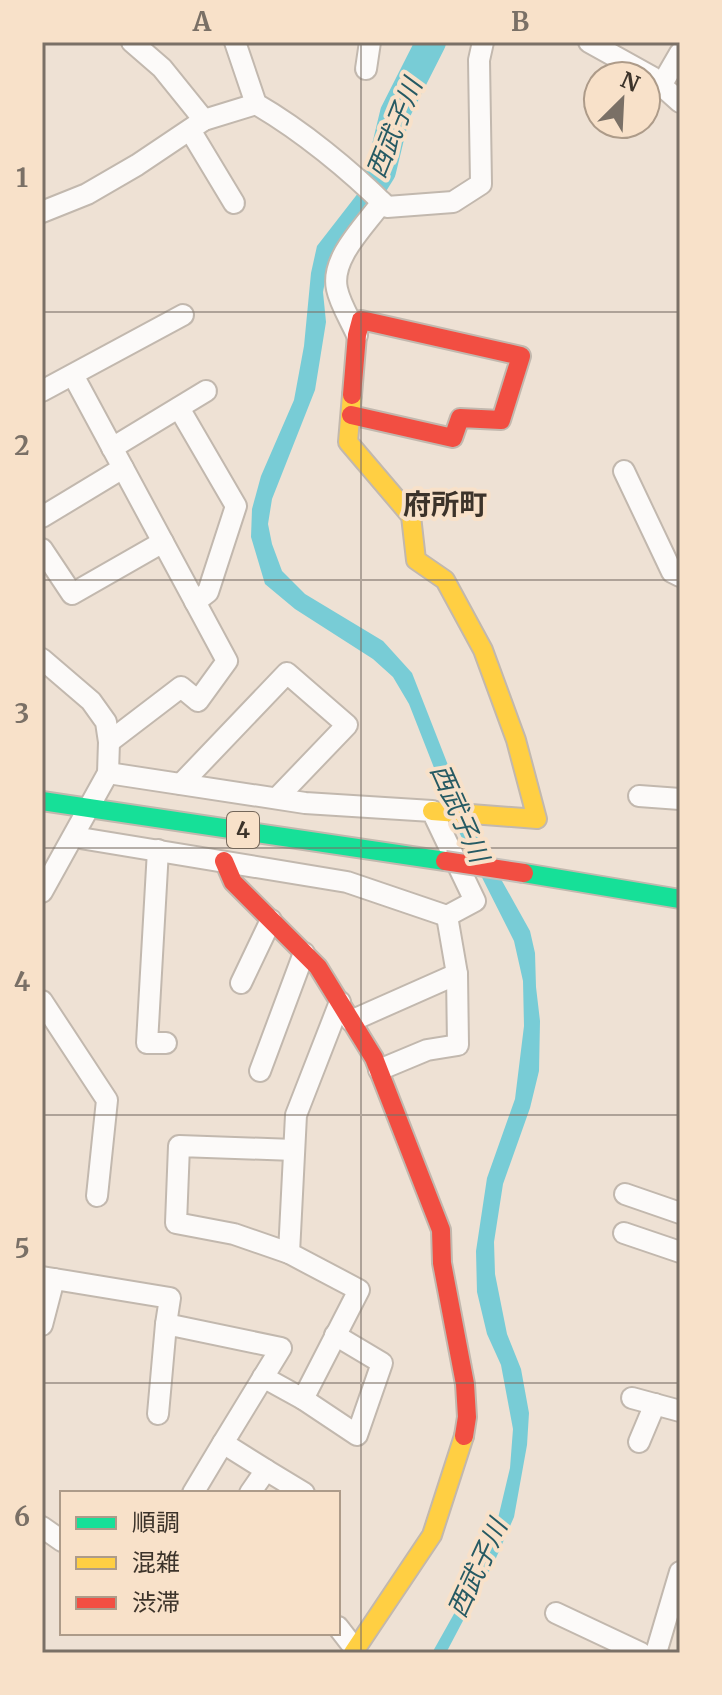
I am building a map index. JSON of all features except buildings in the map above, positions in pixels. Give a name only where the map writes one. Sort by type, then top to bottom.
[{"type":"street","points":[[132,42],[162,68],[197,125],[234,203]]},
{"type":"street","points":[[235,42],[256,104],[298,133],[387,207],[453,202],[481,184],[479,60],[483,42]]},
{"type":"street","points":[[366,69],[370,42]]},
{"type":"street","points":[[589,42],[620,60]]},
{"type":"street","points":[[680,53],[662,84],[680,102]]},
{"type":"street","points":[[42,212],[87,194],[197,125],[256,104]]},
{"type":"street","points":[[357,335],[337,290],[337,279],[342,257],[382,202]]},
{"type":"street","points":[[42,391],[183,315]]},
{"type":"street","points":[[108,773],[305,803],[537,819],[516,740],[483,650],[445,580],[416,560],[411,516],[348,442],[361,320],[521,356],[501,420],[460,418],[453,438],[351,415]]},
{"type":"street","points":[[73,375],[227,661],[198,701],[181,687],[109,742]]},
{"type":"street","points":[[112,448],[206,391]]},
{"type":"street","points":[[179,408],[236,506],[208,592],[195,602]]},
{"type":"street","points":[[42,517],[123,468]]},
{"type":"street","points":[[624,471],[672,572],[680,576]]},
{"type":"street","points":[[42,549],[72,594],[163,542]]},
{"type":"street","points":[[42,659],[91,701],[106,722],[109,742],[108,773],[42,892]]},
{"type":"street","points":[[181,784],[287,673],[347,725],[277,798]]},
{"type":"street","points":[[639,796],[680,799]]},
{"type":"street","name":"4","points":[[42,801],[680,899]]},
{"type":"street","points":[[74,837],[347,882],[447,916],[475,901],[432,811]]},
{"type":"street","points":[[158,850],[147,1043],[166,1043]]},
{"type":"street","points":[[224,861],[233,882],[318,967],[379,1070],[441,1230],[442,1263],[465,1384],[467,1417],[464,1436],[432,1535],[354,1651],[340,1630]]},
{"type":"street","points":[[379,1070],[427,1050],[458,1045],[457,974],[447,916]]},
{"type":"street","points":[[241,983],[271,920]]},
{"type":"street","points":[[260,1071],[304,953]]},
{"type":"street","points":[[351,1021],[457,974]]},
{"type":"street","points":[[42,1001],[107,1100],[97,1196]]},
{"type":"street","points":[[289,1253],[296,1115],[340,1002]]},
{"type":"street","points":[[294,1150],[179,1146],[176,1223],[234,1234],[289,1253],[359,1290],[303,1399]]},
{"type":"street","points":[[625,1194],[680,1213]]},
{"type":"street","points":[[624,1233],[680,1252]]},
{"type":"street","points":[[42,1325],[48,1278],[170,1298],[158,1414]]},
{"type":"street","points":[[166,1324],[281,1348],[194,1491]]},
{"type":"street","points":[[263,1377],[357,1435],[382,1363],[335,1335]]},
{"type":"street","points":[[632,1398],[680,1411]]},
{"type":"street","points":[[639,1442],[655,1404]]},
{"type":"street","points":[[223,1443],[301,1491]]},
{"type":"street","points":[[251,1491],[266,1470]]},
{"type":"street","points":[[42,1527],[60,1540]]},
{"type":"street","points":[[656,1653],[672,1628],[680,1572]]},
{"type":"street","points":[[556,1613],[641,1653]]},
{"type":"water","points":[[430,42],[446,42],[380,183],[335,249],[327,271],[323,292],[326,322],[315,390],[272,499],[268,524],[282,571],[305,594],[383,641],[412,673],[462,801],[482,845],[530,931],[535,953],[540,1021],[539,1071],[530,1108],[503,1184],[494,1242],[495,1274],[507,1334],[521,1369],[529,1413],[527,1445],[514,1517],[446,1653],[432,1653],[495,1531],[510,1468],[513,1429],[501,1365],[487,1334],[477,1292],[476,1251],[487,1178],[515,1099],[524,1026],[523,981],[514,941],[460,834],[409,704],[393,677],[373,659],[295,609],[265,584],[251,537],[252,509],[261,476],[294,400],[317,246],[376,170],[389,143],[395,113],[420,73]]},
{"type":"waterway","name":"西武子川","points":[[371,187],[381,171],[395,113],[431,42]]},
{"type":"traffic: fast","points":[[42,801],[445,861]]},
{"type":"traffic: fast","points":[[524,873],[680,899]]},
{"type":"traffic: slow","points":[[352,395],[348,442],[411,516],[416,560],[445,580],[483,650],[516,740],[537,819],[432,811]]},
{"type":"traffic: slow","points":[[353,1653],[432,1535],[464,1436]]},
{"type":"traffic: jam","points":[[351,415],[453,438],[460,418],[501,420],[521,356],[361,320],[352,395]]},
{"type":"traffic: jam","points":[[224,861],[233,882],[318,967],[374,1058],[441,1230],[442,1263],[465,1384],[467,1417],[464,1436]]},
{"type":"traffic: jam","points":[[445,861],[524,873]]},
{"type":"district","name":"府所町","points":[[445,504]]}]
